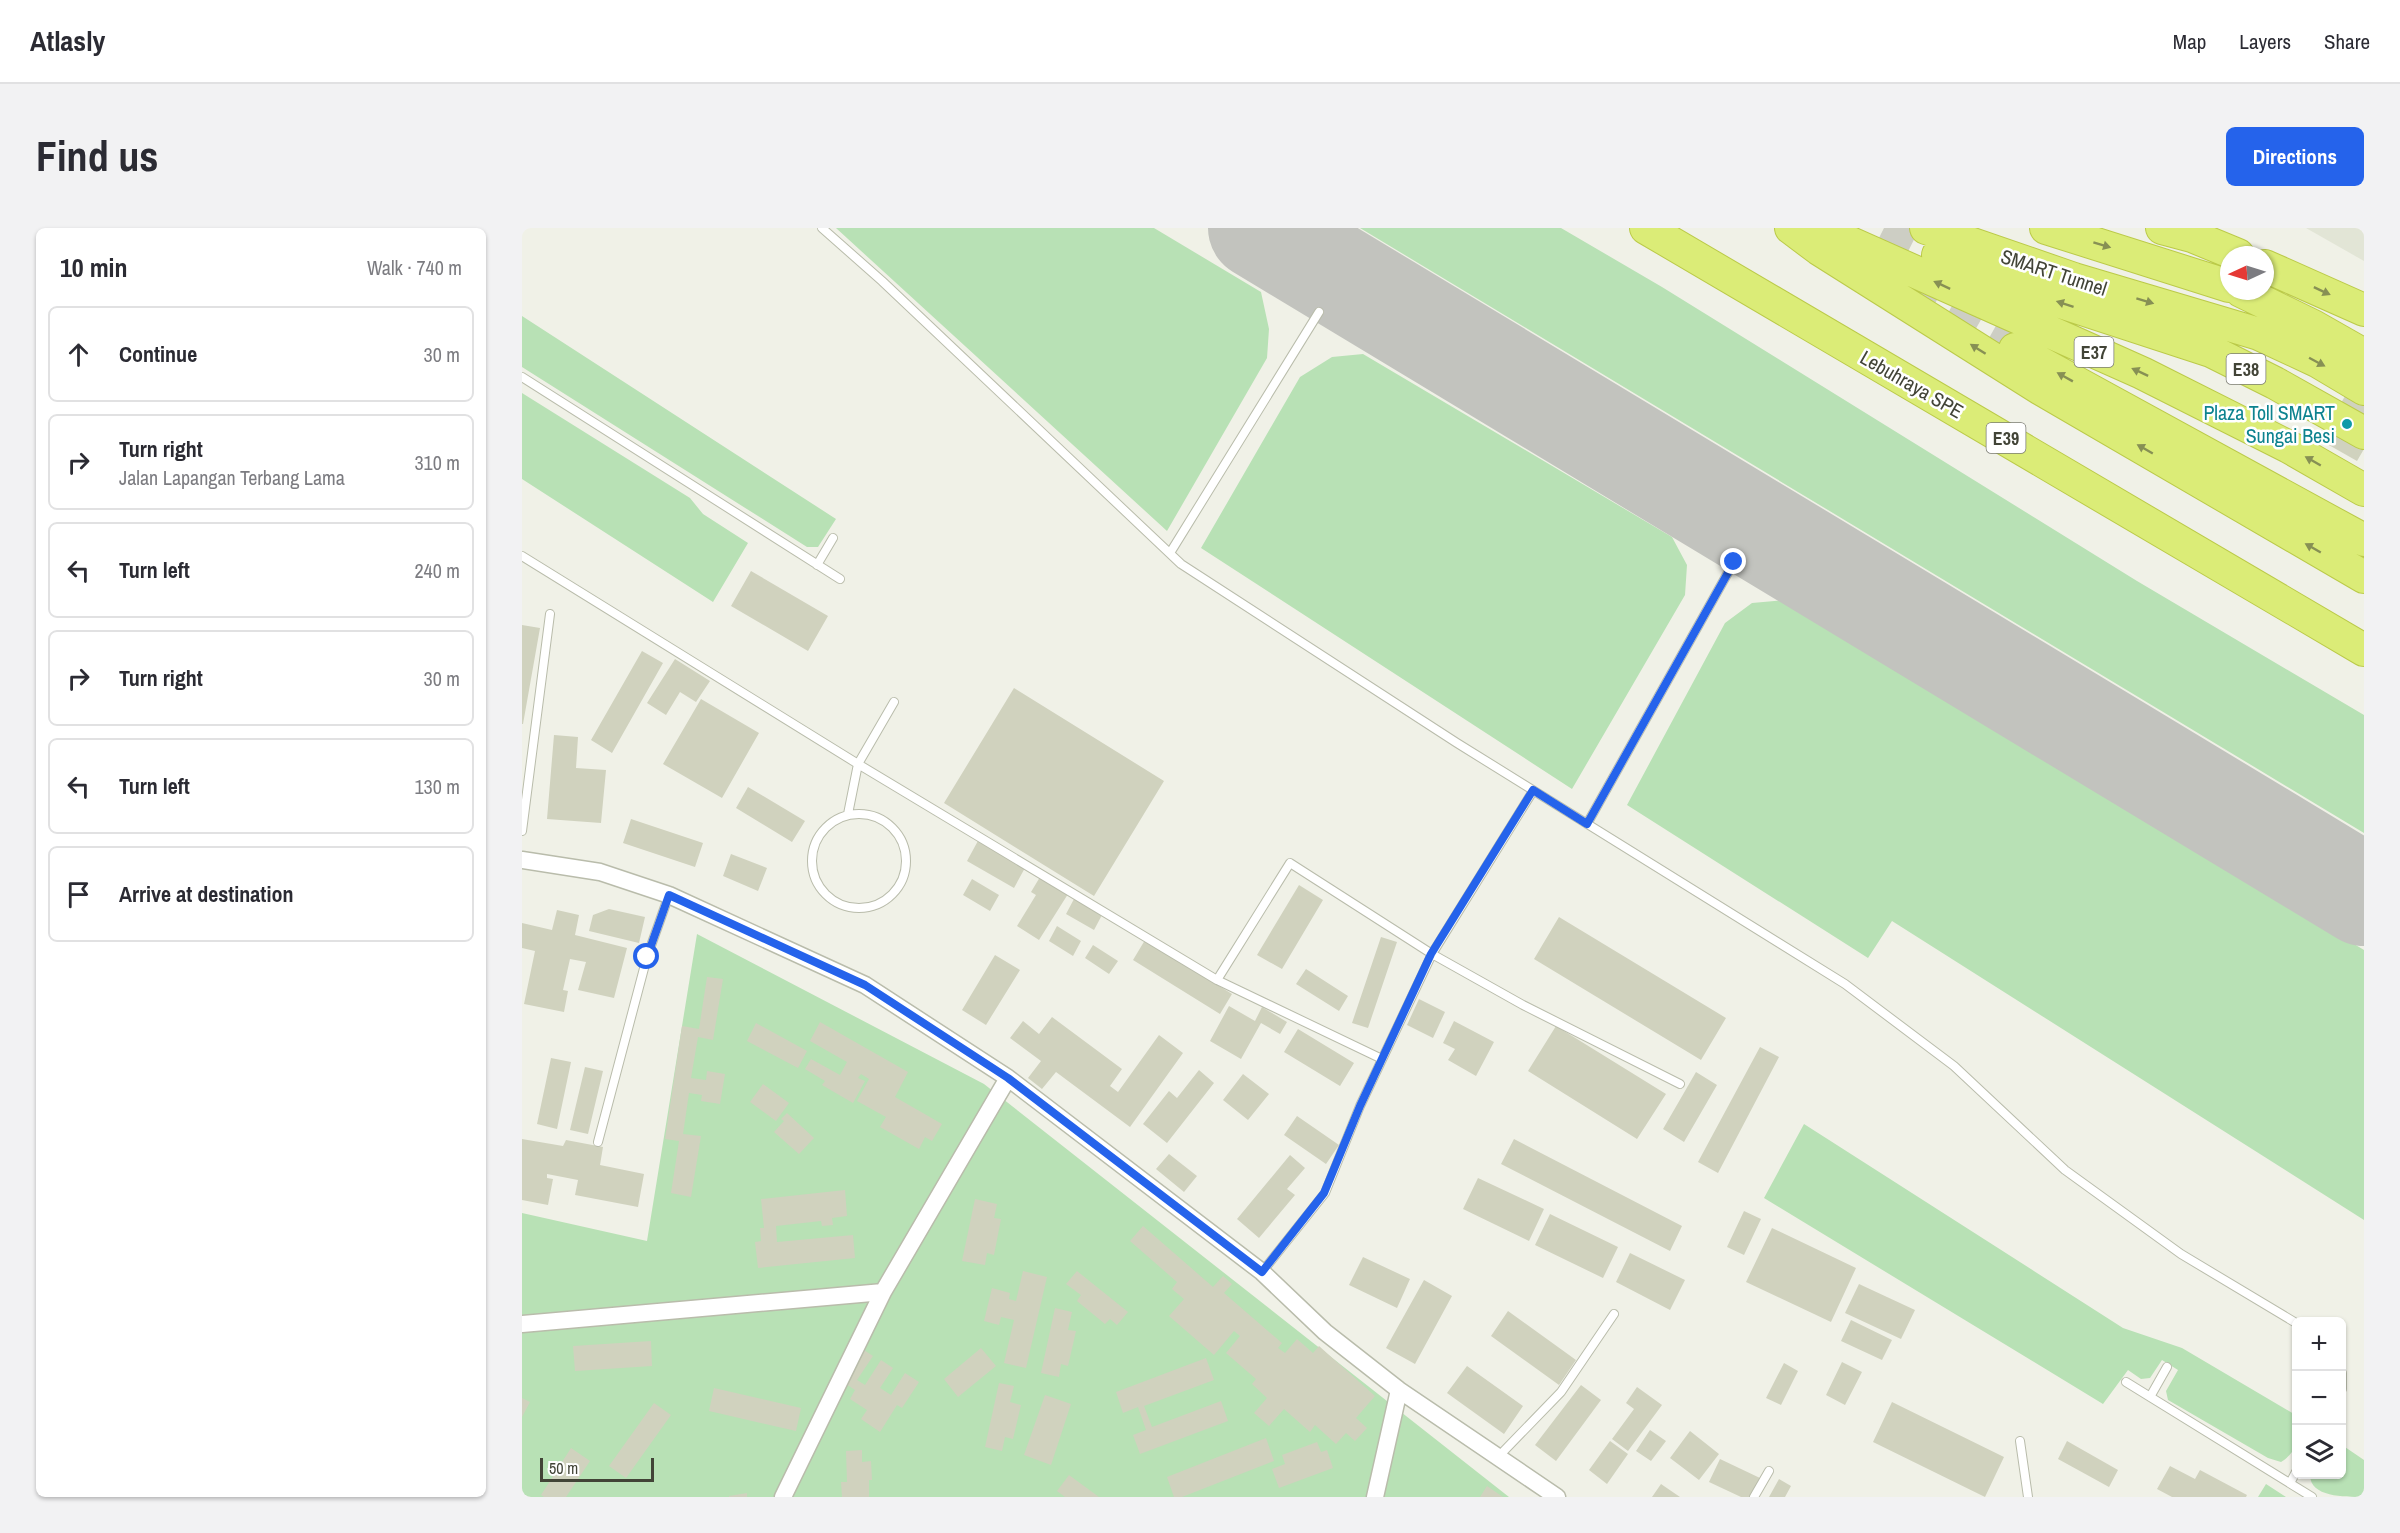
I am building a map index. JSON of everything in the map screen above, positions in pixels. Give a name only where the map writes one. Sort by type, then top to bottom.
[{"type":"highway","name":"Lebuhraya SPE","points":[[1646,228],[2364,650]]},
{"type":"highway","name":"Lebuhraya SPE","points":[[1667,228],[2364,638]]},
{"type":"highway","points":[[1791,228],[1819,249],[2041,389],[2364,577]]},
{"type":"highway","name":"E37","points":[[1817,228],[2142,373],[2289,447],[2364,490]]},
{"type":"highway","points":[[2046,228],[2220,283]]},
{"type":"highway","points":[[2162,228],[2192,236],[2220,248]]},
{"type":"highway","name":"SMART Tunnel","points":[[1932,241],[2074,279],[2259,334],[2316,361],[2364,389]]},
{"type":"highway","name":"SMART Tunnel","points":[[1932,241],[2030,292],[2211,351],[2275,383],[2364,433]]},
{"type":"highway","points":[[2274,270],[2364,310]]},
{"type":"highway","points":[[2260,300],[2313,326],[2364,355]]},
{"type":"highway","name":"SMART Tunnel","points":[[2184,313],[2364,413]]},
{"type":"highway","name":"SMART Tunnel","points":[[2121,322],[2266,398],[2364,455]]},
{"type":"highway","points":[[2014,348],[2364,540]]},
{"type":"street","points":[[522,860],[600,872],[669,895],[865,985],[1008,1078],[1262,1272],[1325,1332],[1399,1390],[1557,1497]]},
{"type":"street","points":[[783,1497],[883,1292],[1008,1078]]},
{"type":"street","points":[[522,1324],[883,1292]]},
{"type":"street","points":[[1375,1497],[1399,1390]]},
{"type":"lane","points":[[822,228],[899,297],[1170,553],[1204,580],[1533,790],[1845,984],[1954,1066],[2065,1170],[2181,1254],[2292,1321]]},
{"type":"lane","points":[[1170,553],[1319,312]]},
{"type":"lane","points":[[522,377],[840,579]]},
{"type":"lane","points":[[817,565],[833,538]]},
{"type":"lane","points":[[522,556],[858,764],[1216,980],[1382,1059]]},
{"type":"lane","points":[[1587,824],[1734,562]]},
{"type":"lane","points":[[522,831],[550,614]]},
{"type":"lane","points":[[848,814],[852,783],[858,764],[894,702]]},
{"type":"lane","points":[[1262,1272],[1324,1193],[1360,1106],[1431,954],[1533,790]]},
{"type":"lane","points":[[848,814],[869,814],[883,819],[895,830],[903,843],[907,859],[905,873],[891,897],[877,905],[855,908],[842,905],[820,889],[813,874],[812,858],[816,841],[833,821],[848,814]]},
{"type":"lane","points":[[1216,980],[1290,864],[1431,954],[1523,1005],[1680,1084]]},
{"type":"lane","points":[[598,1142],[647,957],[669,895]]},
{"type":"lane","points":[[1498,1457],[1561,1392],[1614,1314]]},
{"type":"lane","points":[[2150,1397],[2167,1367]]},
{"type":"lane","points":[[2126,1382],[2312,1497]]},
{"type":"lane","points":[[2020,1441],[2028,1497]]},
{"type":"lane","points":[[1754,1497],[1769,1471]]},
{"type":"lane","points":[[2290,1483],[2292,1479]]},
{"type":"shaded area","points":[[2306,228],[2364,228],[2364,261]]},
{"type":"green space","points":[[836,228],[1154,228],[1261,292],[1269,329],[1267,358],[1167,531]]},
{"type":"green space","points":[[1360,228],[1561,228],[1662,287],[2137,581],[2364,715],[2364,833]]},
{"type":"green space","points":[[522,316],[836,519],[818,547],[807,547],[522,367]]},
{"type":"green space","points":[[1363,354],[1672,537],[1687,565],[1685,595],[1572,789],[1201,548],[1300,377],[1332,357]]},
{"type":"green space","points":[[522,393],[690,498],[703,514],[748,543],[713,602],[522,479]]},
{"type":"green space","points":[[1784,600],[2364,950],[2364,1220],[1892,921],[1868,958],[1627,805],[1725,623],[1752,603]]},
{"type":"green space","points":[[697,934],[984,1084],[1509,1497],[522,1497],[522,1213],[647,1241]]},
{"type":"green space","points":[[1804,1124],[2123,1328],[2182,1348],[2292,1413],[2292,1452],[2281,1462],[2268,1458],[2168,1400],[2166,1391],[2178,1370],[2162,1360],[2150,1378],[2141,1379],[2128,1370],[2103,1404],[1764,1198]]},
{"type":"green space","points":[[2346,1448],[2364,1460],[2364,1497],[2347,1497],[2322,1492],[2311,1479],[2346,1479]]},
{"type":"green space","points":[[2266,1484],[2286,1497],[2258,1497]]},
{"type":"building","name":"Plaza Toll SMART Sungai Besi","points":[[2349,389],[2364,398],[2364,449],[2357,461],[2320,440]]},
{"type":"building","points":[[751,571],[828,616],[808,651],[731,606]]},
{"type":"building","points":[[522,625],[540,628],[523,724],[522,724]]},
{"type":"building","points":[[642,651],[663,663],[612,753],[591,740]]},
{"type":"building","points":[[675,659],[710,681],[696,702],[680,692],[666,715],[647,703]]},
{"type":"building","points":[[1014,688],[1164,781],[1094,896],[944,803]]},
{"type":"building","points":[[701,699],[759,733],[722,798],[663,764]]},
{"type":"building","points":[[554,735],[578,737],[576,768],[606,770],[601,823],[547,819]]},
{"type":"building","points":[[748,787],[805,821],[792,842],[736,808]]},
{"type":"building","points":[[631,819],[703,843],[695,867],[623,843]]},
{"type":"building","points":[[979,839],[1026,866],[1014,888],[967,861]]},
{"type":"building","points":[[731,854],[767,868],[758,891],[723,876]]},
{"type":"building","points":[[1040,877],[1068,894],[1039,940],[1017,926],[1036,895],[1031,892]]},
{"type":"building","points":[[972,879],[999,895],[990,911],[963,895]]},
{"type":"building","points":[[1299,885],[1323,900],[1282,969],[1257,955]]},
{"type":"building","points":[[1074,899],[1102,915],[1094,930],[1066,914]]},
{"type":"building","points":[[609,909],[645,917],[639,943],[589,931],[593,915]]},
{"type":"building","points":[[557,910],[579,915],[575,935],[627,948],[614,998],[578,990],[586,962],[570,959],[563,990],[568,991],[564,1012],[524,1004],[535,951],[522,948],[522,923],[552,930]]},
{"type":"building","points":[[1559,917],[1726,1018],[1701,1060],[1534,959]]},
{"type":"building","points":[[1057,926],[1081,941],[1073,956],[1049,941]]},
{"type":"building","points":[[1381,937],[1397,942],[1368,1028],[1352,1023]]},
{"type":"building","points":[[1145,940],[1232,994],[1220,1014],[1133,960]]},
{"type":"building","points":[[1093,945],[1118,961],[1109,974],[1085,958]]},
{"type":"building","points":[[995,955],[1020,970],[986,1025],[962,1010]]},
{"type":"building","points":[[1306,969],[1348,996],[1339,1011],[1296,984]]},
{"type":"building","points":[[707,977],[723,979],[713,1040],[698,1037],[691,1078],[706,1080],[707,1071],[725,1074],[720,1104],[701,1101],[702,1095],[689,1093],[683,1134],[701,1136],[691,1197],[671,1193],[679,1141],[665,1139],[682,1026],[699,1029]]},
{"type":"building","points":[[1419,999],[1445,1012],[1433,1038],[1407,1025]]},
{"type":"building","points":[[1229,1006],[1255,1021],[1262,1007],[1287,1022],[1280,1034],[1261,1023],[1241,1059],[1210,1041]]},
{"type":"building","points":[[1052,1017],[1122,1069],[1110,1086],[1118,1092],[1159,1035],[1183,1053],[1130,1127],[1056,1072],[1042,1089],[1028,1078],[1041,1061],[1010,1038],[1023,1021],[1039,1034]]},
{"type":"building","points":[[1454,1021],[1494,1042],[1476,1076],[1448,1060],[1455,1049],[1443,1043]]},
{"type":"building","points":[[820,1022],[908,1072],[895,1097],[942,1124],[932,1141],[925,1137],[919,1149],[880,1127],[886,1117],[857,1101],[869,1079],[861,1074],[858,1078],[865,1081],[853,1103],[822,1085],[825,1081],[805,1069],[811,1059],[840,1075],[847,1062],[810,1041]]},
{"type":"building","points":[[756,1023],[807,1051],[798,1068],[747,1041]]},
{"type":"building","points":[[1556,1026],[1666,1094],[1637,1139],[1528,1071]]},
{"type":"building","points":[[1298,1029],[1354,1063],[1340,1086],[1284,1052]]},
{"type":"building","points":[[1760,1047],[1779,1057],[1718,1173],[1698,1162]]},
{"type":"building","points":[[551,1058],[571,1062],[557,1129],[537,1124]]},
{"type":"building","points":[[585,1067],[603,1071],[588,1134],[570,1130]]},
{"type":"building","points":[[1199,1070],[1214,1083],[1167,1143],[1143,1124],[1169,1091],[1177,1098]]},
{"type":"building","points":[[1696,1072],[1717,1085],[1684,1142],[1663,1129]]},
{"type":"building","points":[[1243,1074],[1269,1094],[1248,1120],[1223,1100]]},
{"type":"building","points":[[763,1084],[789,1103],[776,1121],[750,1102]]},
{"type":"building","points":[[787,1113],[814,1138],[799,1154],[774,1132],[784,1121],[781,1119]]},
{"type":"building","points":[[1297,1116],[1339,1145],[1326,1164],[1284,1135]]},
{"type":"building","points":[[522,1139],[563,1146],[566,1140],[603,1147],[600,1165],[644,1174],[638,1207],[575,1195],[578,1180],[547,1174],[547,1178],[553,1179],[548,1205],[522,1200]]},
{"type":"building","points":[[1514,1139],[1682,1226],[1670,1251],[1501,1164]]},
{"type":"building","points":[[1169,1154],[1197,1176],[1184,1192],[1156,1169]]},
{"type":"building","points":[[1290,1155],[1305,1168],[1287,1189],[1295,1195],[1259,1238],[1237,1219]]},
{"type":"building","points":[[1478,1178],[1544,1209],[1529,1241],[1463,1209]]},
{"type":"building","points":[[845,1190],[847,1216],[832,1218],[833,1225],[822,1226],[821,1221],[776,1226],[777,1242],[853,1235],[855,1258],[758,1268],[755,1242],[761,1241],[760,1228],[764,1228],[761,1199]]},
{"type":"building","points":[[975,1199],[997,1204],[994,1218],[1001,1219],[994,1255],[987,1253],[985,1265],[962,1261]]},
{"type":"building","points":[[1744,1211],[1761,1219],[1744,1255],[1727,1247]]},
{"type":"building","points":[[1550,1214],[1618,1247],[1603,1278],[1535,1245]]},
{"type":"building","points":[[1143,1226],[1213,1287],[1223,1276],[1232,1284],[1224,1293],[1282,1343],[1278,1348],[1285,1353],[1297,1339],[1313,1353],[1319,1346],[1375,1396],[1356,1418],[1367,1428],[1355,1441],[1346,1433],[1336,1444],[1315,1425],[1310,1432],[1284,1409],[1269,1426],[1254,1413],[1267,1398],[1252,1384],[1256,1379],[1226,1353],[1240,1336],[1234,1331],[1214,1355],[1169,1316],[1184,1299],[1172,1289],[1177,1282],[1130,1241]]},
{"type":"building","points":[[1772,1228],[1856,1268],[1831,1322],[1746,1282]]},
{"type":"building","points":[[1630,1253],[1685,1280],[1670,1310],[1616,1282]]},
{"type":"building","points":[[1363,1257],[1410,1279],[1397,1308],[1349,1285]]},
{"type":"building","points":[[1023,1271],[1047,1277],[1026,1368],[1004,1363],[1014,1320],[1001,1317],[999,1325],[984,1321],[992,1288],[1010,1293],[1009,1299],[1016,1301]]},
{"type":"building","points":[[1077,1271],[1128,1312],[1117,1325],[1110,1319],[1105,1324],[1077,1301],[1081,1295],[1066,1284]]},
{"type":"building","points":[[1424,1280],[1452,1296],[1415,1364],[1386,1348]]},
{"type":"building","points":[[1859,1284],[1915,1310],[1901,1339],[1845,1313]]},
{"type":"building","points":[[1055,1308],[1072,1312],[1068,1330],[1076,1331],[1068,1366],[1061,1364],[1059,1377],[1041,1373]]},
{"type":"building","points":[[1508,1311],[1576,1360],[1559,1385],[1491,1336]]},
{"type":"building","points":[[1851,1320],[1892,1340],[1882,1360],[1841,1341]]},
{"type":"building","points":[[651,1341],[652,1366],[575,1371],[573,1346]]},
{"type":"building","points":[[981,1348],[996,1366],[958,1397],[944,1379]]},
{"type":"building","points":[[864,1350],[873,1356],[857,1380],[865,1385],[881,1360],[893,1368],[880,1388],[891,1395],[905,1373],[919,1382],[902,1408],[897,1405],[880,1432],[861,1419],[867,1410],[850,1399],[855,1390],[843,1382]]},
{"type":"building","points":[[1206,1358],[1214,1380],[1144,1406],[1152,1427],[1221,1401],[1228,1421],[1140,1454],[1133,1435],[1146,1430],[1138,1407],[1123,1413],[1116,1392]]},
{"type":"building","points":[[1842,1362],[1862,1372],[1845,1405],[1826,1395]]},
{"type":"building","points":[[1784,1363],[1798,1371],[1781,1405],[1766,1398]]},
{"type":"building","points":[[1467,1366],[1523,1406],[1504,1434],[1447,1393]]},
{"type":"building","points":[[999,1383],[1014,1386],[1010,1402],[1021,1405],[1013,1439],[1005,1437],[1002,1451],[985,1447]]},
{"type":"building","points":[[1581,1385],[1601,1400],[1556,1461],[1535,1445]]},
{"type":"building","points":[[1637,1387],[1662,1405],[1628,1451],[1612,1439],[1634,1409],[1626,1403]]},
{"type":"building","points":[[714,1388],[801,1408],[796,1431],[709,1411]]},
{"type":"building","points":[[1045,1395],[1071,1404],[1051,1465],[1024,1455]]},
{"type":"building","points":[[522,1398],[530,1402],[522,1417]]},
{"type":"building","points":[[1892,1402],[2004,1457],[1985,1497],[1873,1442]]},
{"type":"building","points":[[654,1403],[671,1415],[626,1478],[609,1466]]},
{"type":"building","points":[[1650,1430],[1666,1441],[1651,1461],[1636,1451]]},
{"type":"building","points":[[1690,1431],[1719,1454],[1699,1480],[1670,1458]]},
{"type":"building","points":[[1266,1438],[1274,1461],[1182,1497],[1174,1497],[1167,1477]]},
{"type":"building","points":[[1610,1441],[1628,1454],[1607,1484],[1589,1470]]},
{"type":"building","points":[[2067,1441],[2118,1470],[2109,1487],[2058,1459]]},
{"type":"building","points":[[1317,1442],[1321,1452],[1327,1450],[1333,1468],[1279,1488],[1272,1469],[1285,1464],[1282,1455]]},
{"type":"building","points":[[571,1448],[590,1461],[566,1497],[544,1497],[541,1495]]},
{"type":"building","points":[[862,1450],[862,1462],[871,1461],[872,1480],[869,1480],[869,1497],[842,1497],[841,1482],[847,1482],[846,1451]]},
{"type":"building","points":[[1720,1459],[1760,1478],[1751,1497],[1741,1497],[1709,1482]]},
{"type":"building","points":[[2170,1466],[2195,1479],[2200,1470],[2247,1495],[2246,1497],[2172,1497],[2157,1489]]},
{"type":"building","points":[[1069,1475],[1099,1497],[1065,1497],[1057,1491]]},
{"type":"building","points":[[1779,1479],[1791,1486],[1785,1497],[1769,1497]]},
{"type":"building","points":[[1661,1484],[1680,1497],[1652,1497]]},
{"type":"building","points":[[1487,1486],[1503,1497],[1480,1497]]},
{"type":"building","points":[[747,1493],[747,1497],[729,1497],[729,1496]]},
{"type":"runway","points":[[1259,228],[2364,895]]},
{"type":"tunnel","points":[[1884,228],[1938,255]]},
{"type":"tunnel","points":[[1907,288],[2014,348]]},
{"type":"place","name":"Plaza Toll SMART Sungai Besi","points":[[2347,424]]},
{"type":"route","points":[[647,957],[669,895],[865,985],[1008,1078],[1262,1272],[1324,1193],[1360,1106],[1431,954],[1533,790],[1587,824],[1734,562]]}]
